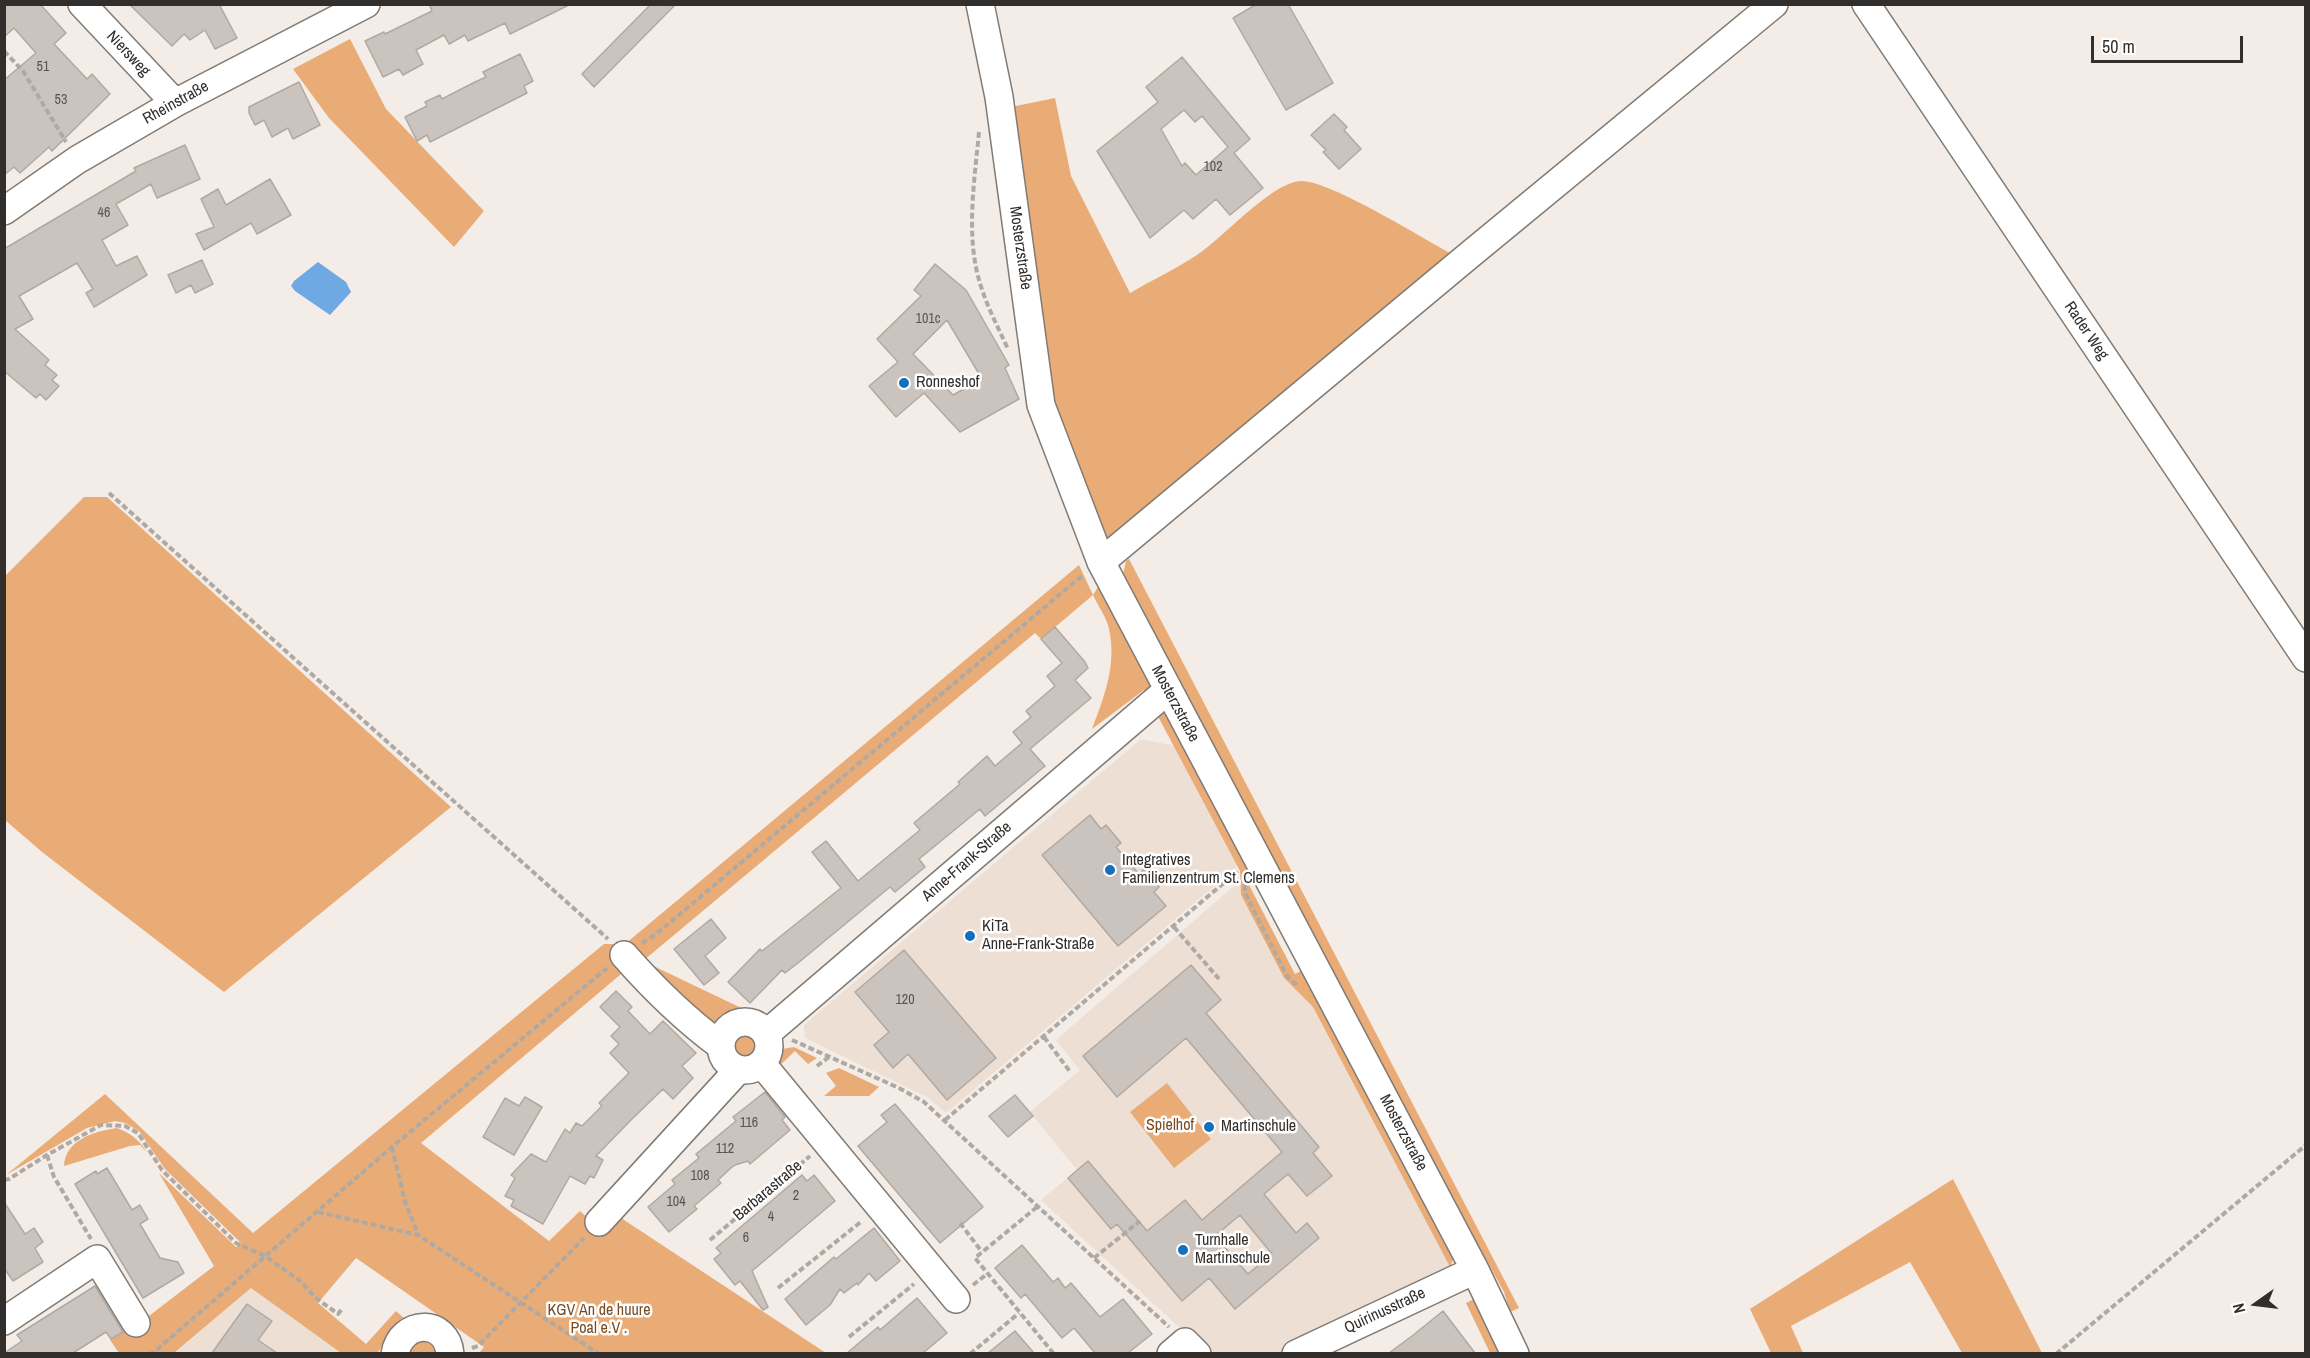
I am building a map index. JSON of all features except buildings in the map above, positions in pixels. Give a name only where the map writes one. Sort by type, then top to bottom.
[{"type":"street","name":"Niersweg","points":[[82,4],[175,103]]},
{"type":"street","name":"Mosterzstraße","points":[[980,4],[999,97],[1041,405],[1101,562],[1475,1270],[1515,1353]]},
{"type":"street","points":[[1101,562],[1774,4]]},
{"type":"street","name":"Rader Weg","points":[[1866,4],[2306,658]]},
{"type":"street","name":"Rheinstraße","points":[[4,211],[77,160],[175,103],[358,6]]},
{"type":"street","name":"Anne-Frank-Straße","points":[[768,1032],[1168,690]]},
{"type":"street","points":[[624,954],[639,973],[721,1046],[726,1060],[750,1066],[827,1142],[956,1299]]},
{"type":"street","points":[[599,1222],[750,1066],[769,1050],[768,1032],[754,1024],[739,1023],[726,1031],[721,1046]]},
{"type":"street","points":[[4,1321],[97,1259],[136,1323]]},
{"type":"street","name":"Quirinusstraße","points":[[1296,1353],[1475,1270]]},
{"type":"street","points":[[395,1353],[401,1336],[408,1331],[425,1327],[440,1333],[459,1352]]},
{"type":"path","points":[[4,51],[23,71],[77,160]]},
{"type":"path","points":[[109,494],[624,954]]},
{"type":"path","points":[[149,1353],[153,1352],[392,1147],[624,954],[655,936],[1087,571],[1101,562]]},
{"type":"path","points":[[945,1120],[1257,856]]},
{"type":"path","points":[[1174,927],[1219,979]]},
{"type":"path","points":[[768,1032],[899,1088],[924,1102],[1094,1258],[1184,1350]]},
{"type":"path","points":[[1044,1037],[1071,1073]]},
{"type":"path","points":[[817,1066],[829,1057]]},
{"type":"path","points":[[4,1180],[101,1125],[125,1126],[138,1133],[162,1170],[236,1243],[265,1256],[299,1280],[316,1298],[338,1314],[342,1309]]},
{"type":"path","name":"Barbarastraße","points":[[710,1240],[827,1142]]},
{"type":"path","points":[[2056,1353],[2306,1145]]},
{"type":"path","points":[[392,1147],[405,1202],[418,1235]]},
{"type":"path","points":[[47,1155],[54,1177],[94,1243],[97,1259]]},
{"type":"path","points":[[778,1288],[880,1206]]},
{"type":"path","points":[[1037,1207],[975,1258],[1054,1353]]},
{"type":"path","points":[[318,1212],[418,1235],[599,1353]]},
{"type":"path","points":[[1094,1258],[1140,1221]]},
{"type":"path","points":[[459,1352],[478,1346],[599,1222]]},
{"type":"path","points":[[960,1223],[982,1252]]},
{"type":"path","points":[[849,1337],[932,1269]]},
{"type":"path","points":[[970,1353],[1019,1313]]},
{"type":"shaded area","points":[[1141,739],[1175,746],[1238,866],[946,1113],[929,1098],[805,1038],[804,1025]]},
{"type":"shaded area","name":"Martinschule","points":[[1241,880],[1241,896],[1284,978],[1313,1007],[1450,1267],[1353,1319],[1279,1353],[1207,1353],[1041,1200],[1077,1170],[1030,1112],[1080,1070],[1056,1040]]},
{"type":"shaded area","points":[[251,1288],[341,1353],[174,1354]]},
{"type":"green space","points":[[350,39],[386,109],[484,211],[454,247],[329,118],[293,69]]},
{"type":"green space","points":[[1055,98],[1071,176],[1130,293],[1197,255],[1262,200],[1289,184],[1301,181],[1314,183],[1353,199],[1452,254],[1105,543],[1061,431],[1049,379],[1011,107]]},
{"type":"green space","points":[[84,497],[107,497],[451,807],[224,992],[42,852],[5,820],[5,576]]},
{"type":"green space","points":[[1129,559],[1519,1308],[1510,1312],[1504,1292],[1365,1040],[1122,579],[1126,561]]},
{"type":"green space","name":"KGV An de huure Poal e.V .","points":[[1079,565],[1093,595],[1041,639],[1035,633],[643,961],[756,1015],[729,1020],[720,1029],[702,1018],[668,981],[663,983],[627,969],[421,1143],[549,1241],[580,1211],[600,1229],[615,1214],[826,1353],[479,1353],[484,1347],[356,1258],[318,1303],[366,1344],[396,1311],[405,1319],[377,1353],[341,1353],[251,1288],[174,1353],[119,1353],[110,1340],[145,1319],[214,1266],[159,1173],[236,1247],[241,1243],[165,1169],[139,1131],[125,1123],[115,1121],[87,1128],[6,1175],[105,1094],[253,1233],[604,944],[625,944]]},
{"type":"green space","points":[[1100,584],[1260,877],[1249,885],[1295,974],[1308,967],[1455,1255],[1450,1267],[1313,1007],[1284,978],[1241,895],[1240,871],[1144,690],[1092,729],[1108,680],[1111,655],[1108,625],[1093,595]]},
{"type":"green space","points":[[745,1031],[756,1035],[760,1046],[756,1057],[745,1061],[734,1057],[730,1046],[734,1035]]},
{"type":"green space","points":[[794,1047],[817,1058],[808,1064],[795,1051],[773,1072],[772,1054],[776,1050]]},
{"type":"green space","points":[[839,1068],[879,1087],[869,1096],[824,1096],[836,1086],[826,1073]]},
{"type":"green space","name":"Spielhof","points":[[1167,1083],[1211,1139],[1174,1168],[1130,1112]]},
{"type":"green space","points":[[117,1128],[134,1137],[147,1152],[140,1145],[130,1146],[64,1166],[66,1157],[75,1143],[91,1134]]},
{"type":"green space","points":[[1953,1179],[2042,1353],[1962,1353],[1910,1262],[1791,1326],[1803,1353],[1771,1353],[1750,1309]]},
{"type":"green space","points":[[1478,1297],[1504,1353],[1490,1353],[1466,1303]]},
{"type":"green space","points":[[420,1340],[432,1344],[437,1353],[406,1354],[407,1349]]},
{"type":"water","points":[[318,262],[346,282],[351,292],[330,315],[291,286]]},
{"type":"place","name":"Ronneshof","points":[[904,383]]},
{"type":"place","name":"Integratives Familienzentrum St. Clemens","points":[[1110,870]]},
{"type":"place","name":"KiTa Anne-Frank-Straße","points":[[970,936]]},
{"type":"place","name":"Martinschule","points":[[1209,1127]]},
{"type":"place","name":"Turnhalle Martinschule","points":[[1183,1250]]}]
